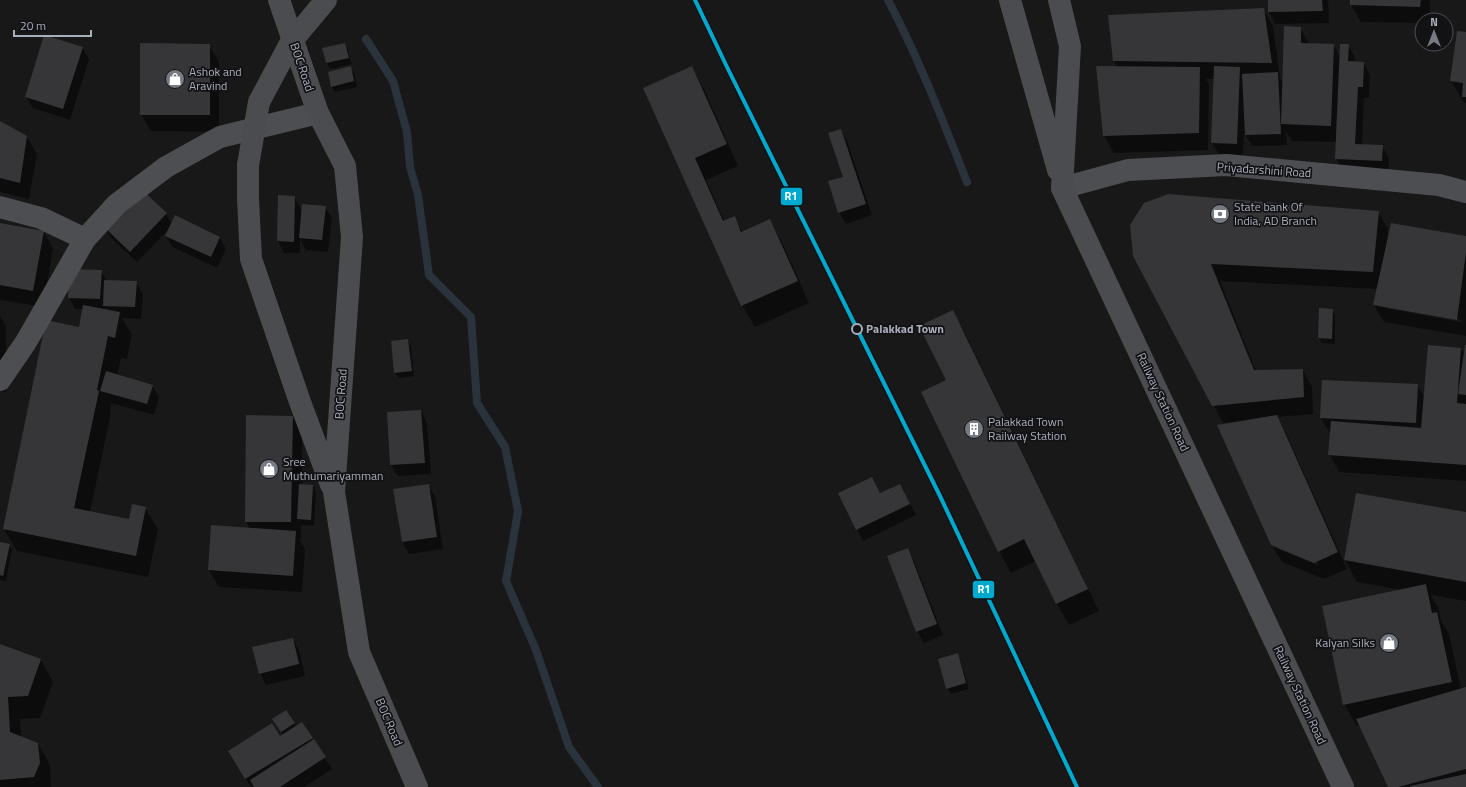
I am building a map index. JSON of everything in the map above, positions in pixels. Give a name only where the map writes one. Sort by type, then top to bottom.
[{"type":"street","name":"BOC Road","points":[[279,0],[318,113],[345,166],[352,237],[334,492],[359,652],[417,787]]},
{"type":"street","points":[[326,0],[291,42],[259,102],[248,165],[248,199],[251,259],[300,402],[334,492]]},
{"type":"street","points":[[1010,0],[1062,188]]},
{"type":"street","name":"Railway Station Road","points":[[1059,0],[1070,46],[1062,188],[1343,787]]},
{"type":"street","points":[[0,380],[26,342],[85,239],[117,204],[166,167],[220,137],[318,113]]},
{"type":"street","name":"Priyadarshini Road","points":[[1062,188],[1128,170],[1226,165],[1439,185],[1466,192]]},
{"type":"street","points":[[0,207],[40,218],[85,239]]},
{"type":"building","points":[[1268,0],[1322,0],[1323,11],[1268,12]]},
{"type":"building","points":[[1350,0],[1421,0],[1420,7],[1350,5]]},
{"type":"building","points":[[1264,8],[1272,63],[1113,61],[1108,15]]},
{"type":"building","points":[[1284,26],[1301,27],[1301,43],[1334,44],[1331,126],[1281,124]]},
{"type":"building","points":[[1457,31],[1466,32],[1466,97],[1462,97],[1463,83],[1450,81]]},
{"type":"building","points":[[44,35],[83,47],[63,109],[25,97]]},
{"type":"building","name":"Ashok and Aravind","points":[[140,43],[210,44],[210,115],[140,115]]},
{"type":"building","points":[[345,43],[349,58],[326,63],[322,48]]},
{"type":"building","points":[[1340,44],[1349,44],[1348,61],[1364,62],[1363,87],[1358,87],[1355,144],[1383,145],[1382,161],[1335,159]]},
{"type":"building","points":[[351,66],[354,81],[331,87],[328,72]]},
{"type":"building","points":[[692,66],[727,144],[695,158],[723,221],[735,216],[741,232],[770,219],[798,281],[741,306],[643,88]]},
{"type":"building","points":[[1096,66],[1200,67],[1199,133],[1103,136]]},
{"type":"building","points":[[1214,66],[1240,67],[1237,144],[1211,143]]},
{"type":"building","points":[[1278,72],[1281,134],[1245,135],[1242,74]]},
{"type":"building","points":[[0,121],[27,136],[20,183],[0,178]]},
{"type":"building","points":[[841,129],[866,204],[838,213],[828,181],[843,177],[828,133]]},
{"type":"building","points":[[140,188],[167,213],[130,252],[103,226]]},
{"type":"building","points":[[1168,194],[1379,211],[1373,272],[1211,264],[1254,370],[1303,369],[1304,397],[1212,406],[1133,256],[1130,225],[1144,203]]},
{"type":"building","points":[[278,195],[295,196],[294,242],[277,241]]},
{"type":"building","points":[[302,204],[326,206],[322,240],[299,238]]},
{"type":"building","points":[[175,215],[220,237],[211,257],[165,236]]},
{"type":"building","points":[[0,223],[44,231],[33,291],[0,285]]},
{"type":"building","points":[[1391,223],[1466,236],[1466,252],[1457,320],[1373,305]]},
{"type":"building","points":[[69,269],[102,270],[100,299],[68,298]]},
{"type":"building","points":[[104,280],[137,281],[135,307],[103,306]]},
{"type":"building","points":[[83,305],[120,312],[115,338],[108,336],[97,390],[99,391],[74,508],[129,519],[132,504],[146,507],[136,556],[3,529],[46,320],[79,327]]},
{"type":"building","points":[[1319,308],[1333,309],[1332,339],[1318,338]]},
{"type":"building","name":"Palakkad Town Railway Station","points":[[953,310],[1088,589],[1056,604],[1024,539],[998,552],[921,392],[946,380],[919,326]]},
{"type":"building","points":[[408,339],[412,371],[394,373],[391,341]]},
{"type":"building","points":[[1428,345],[1461,348],[1457,403],[1466,404],[1466,465],[1328,455],[1331,421],[1421,428]]},
{"type":"building","points":[[1466,345],[1466,395],[1458,394]]},
{"type":"building","points":[[106,371],[153,385],[147,404],[100,391]]},
{"type":"building","points":[[1322,380],[1418,384],[1416,423],[1320,418]]},
{"type":"building","points":[[421,410],[425,463],[390,465],[387,412]]},
{"type":"building","name":"Sree Muthumariyamman","points":[[246,415],[293,416],[291,522],[245,522]]},
{"type":"building","points":[[1277,415],[1338,552],[1314,563],[1271,545],[1217,425]]},
{"type":"building","points":[[872,477],[880,493],[900,484],[910,504],[856,530],[838,493]]},
{"type":"building","points":[[299,484],[313,485],[311,520],[297,519]]},
{"type":"building","points":[[429,484],[437,537],[402,542],[393,489]]},
{"type":"building","points":[[1356,493],[1466,512],[1466,582],[1344,560]]},
{"type":"building","points":[[211,525],[296,531],[293,576],[208,570]]},
{"type":"building","points":[[0,542],[10,544],[3,576],[0,575]]},
{"type":"building","points":[[908,548],[937,624],[916,632],[887,556]]},
{"type":"building","points":[[1426,584],[1432,613],[1437,612],[1452,682],[1343,705],[1322,606]]},
{"type":"building","points":[[293,638],[299,664],[259,674],[252,647]]},
{"type":"building","points":[[0,644],[41,659],[28,696],[8,697],[10,732],[38,743],[40,763],[34,777],[0,780]]},
{"type":"building","points":[[958,653],[966,683],[946,689],[938,659]]},
{"type":"building","points":[[1466,687],[1466,769],[1398,787],[1388,787],[1356,719]]},
{"type":"building","points":[[286,710],[295,723],[281,732],[272,719]]},
{"type":"building","points":[[302,722],[313,738],[245,779],[228,751],[272,723],[280,736]]},
{"type":"building","points":[[314,739],[326,757],[280,787],[254,787],[250,780]]},
{"type":"building","points":[[1466,774],[1466,787],[1410,787],[1410,786]]},
{"type":"waterway","points":[[888,0],[940,113],[967,182]]},
{"type":"waterway","points":[[366,39],[393,81],[407,132],[410,167],[418,195],[429,275],[471,317],[477,403],[505,447],[518,511],[506,581],[536,650],[569,747],[598,787]]},
{"type":"transit line","name":"R1","points":[[695,0],[940,496],[1077,787]]},
{"type":"place","name":"Ashok and Aravind","points":[[175,79]]},
{"type":"place","name":"State bank Of India, AD Branch","points":[[1220,214]]},
{"type":"place","name":"Palakkad Town","points":[[857,329]]},
{"type":"place","name":"Palakkad Town Railway Station","points":[[974,429]]},
{"type":"place","name":"Sree Muthumariyamman","points":[[269,469]]},
{"type":"place","name":"Kalyan Silks","points":[[1389,643]]}]
